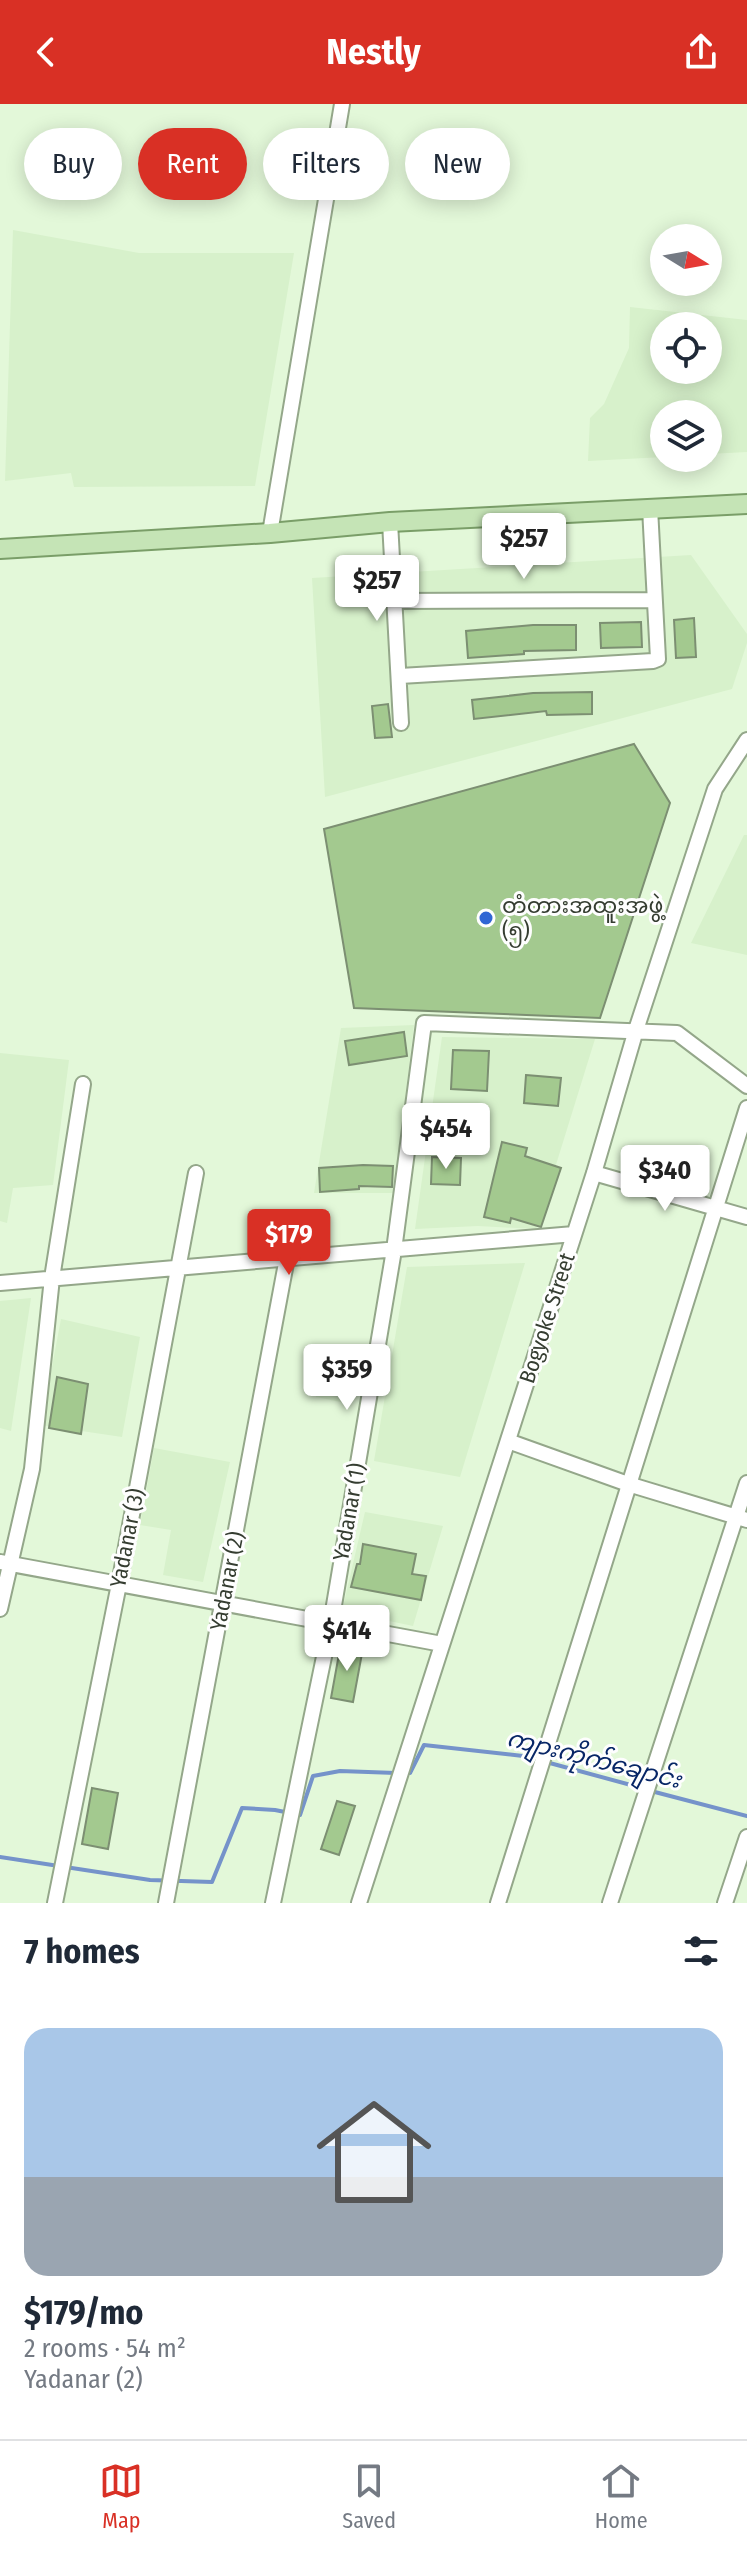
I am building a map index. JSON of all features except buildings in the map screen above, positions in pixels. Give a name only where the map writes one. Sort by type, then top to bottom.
[{"type":"main road","points":[[0,549],[650,508],[739,505],[747,521]]},
{"type":"street","points":[[270,533],[342,104]]},
{"type":"street","points":[[400,676],[658,659],[650,508]]},
{"type":"street","points":[[390,522],[401,723]]},
{"type":"street","points":[[394,601],[654,600]]},
{"type":"street","name":"Bogyoke Street","points":[[359,1903],[715,789],[747,740]]},
{"type":"street","name":"Yadanar (1)","points":[[273,1903],[331,1623],[394,1250],[424,1023],[636,1030]]},
{"type":"street","points":[[636,1030],[677,1033],[747,1086]]},
{"type":"street","points":[[0,1609],[4,1562],[32,1469],[52,1278],[83,1084]]},
{"type":"street","points":[[498,1903],[747,1108]]},
{"type":"street","name":"Yadanar (3)","points":[[55,1903],[196,1173]]},
{"type":"street","points":[[594,1173],[747,1217]]},
{"type":"street","points":[[0,1283],[574,1234]]},
{"type":"street","name":"Yadanar (2)","points":[[167,1897],[287,1258]]},
{"type":"street","points":[[508,1441],[628,1484],[742,1518]]},
{"type":"street","points":[[610,1903],[742,1518],[747,1483]]},
{"type":"street","points":[[4,1562],[442,1644]]},
{"type":"street","points":[[725,1903],[747,1837]]},
{"type":"shaded area","points":[[13,230],[139,253],[294,253],[255,486],[74,487],[71,473],[5,481]]},
{"type":"shaded area","points":[[630,307],[675,312],[650,312],[650,384],[722,384],[722,317],[747,320],[747,452],[722,453],[722,400],[650,400],[650,458],[588,461],[590,418],[604,404],[629,348]]},
{"type":"shaded area","points":[[691,555],[747,634],[732,689],[325,797],[312,578]]},
{"type":"shaded area","points":[[744,835],[747,835],[747,955],[691,943]]},
{"type":"shaded area","points":[[414,1025],[394,1193],[314,1193],[341,1028]]},
{"type":"shaded area","points":[[442,1037],[595,1039],[536,1229],[478,1226],[415,1229]]},
{"type":"shaded area","points":[[0,1053],[69,1060],[53,1185],[13,1188],[7,1223],[0,1221]]},
{"type":"shaded area","points":[[525,1263],[460,1477],[374,1461],[407,1267]]},
{"type":"shaded area","points":[[31,1298],[11,1431],[0,1428],[0,1301]]},
{"type":"shaded area","points":[[61,1319],[140,1337],[122,1437],[41,1425]]},
{"type":"shaded area","points":[[325,1347],[360,1353],[351,1404],[316,1397]]},
{"type":"shaded area","points":[[154,1448],[230,1462],[203,1582],[163,1575],[171,1530],[140,1525]]},
{"type":"shaded area","points":[[365,1512],[443,1526],[413,1626],[342,1611]]},
{"type":"waterway","name":"ကျားကိုက်ချောင်း","points":[[405,1773],[410,1773],[424,1745],[538,1760]]},
{"type":"waterway","name":"ကျားကိုက်ချောင်း","points":[[546,1762],[642,1788]]},
{"type":"waterway","name":"ကျားကိုက်ချောင်း","points":[[0,1857],[150,1880],[212,1882],[242,1808],[300,1815],[313,1776],[340,1771],[396,1773]]},
{"type":"waterway","name":"ကျားကိုက်ချောင်း","points":[[651,1791],[747,1816]]},
{"type":"place","name":"တံတားအထူးအဖွဲ့ (၅)","points":[[486,918]]}]
